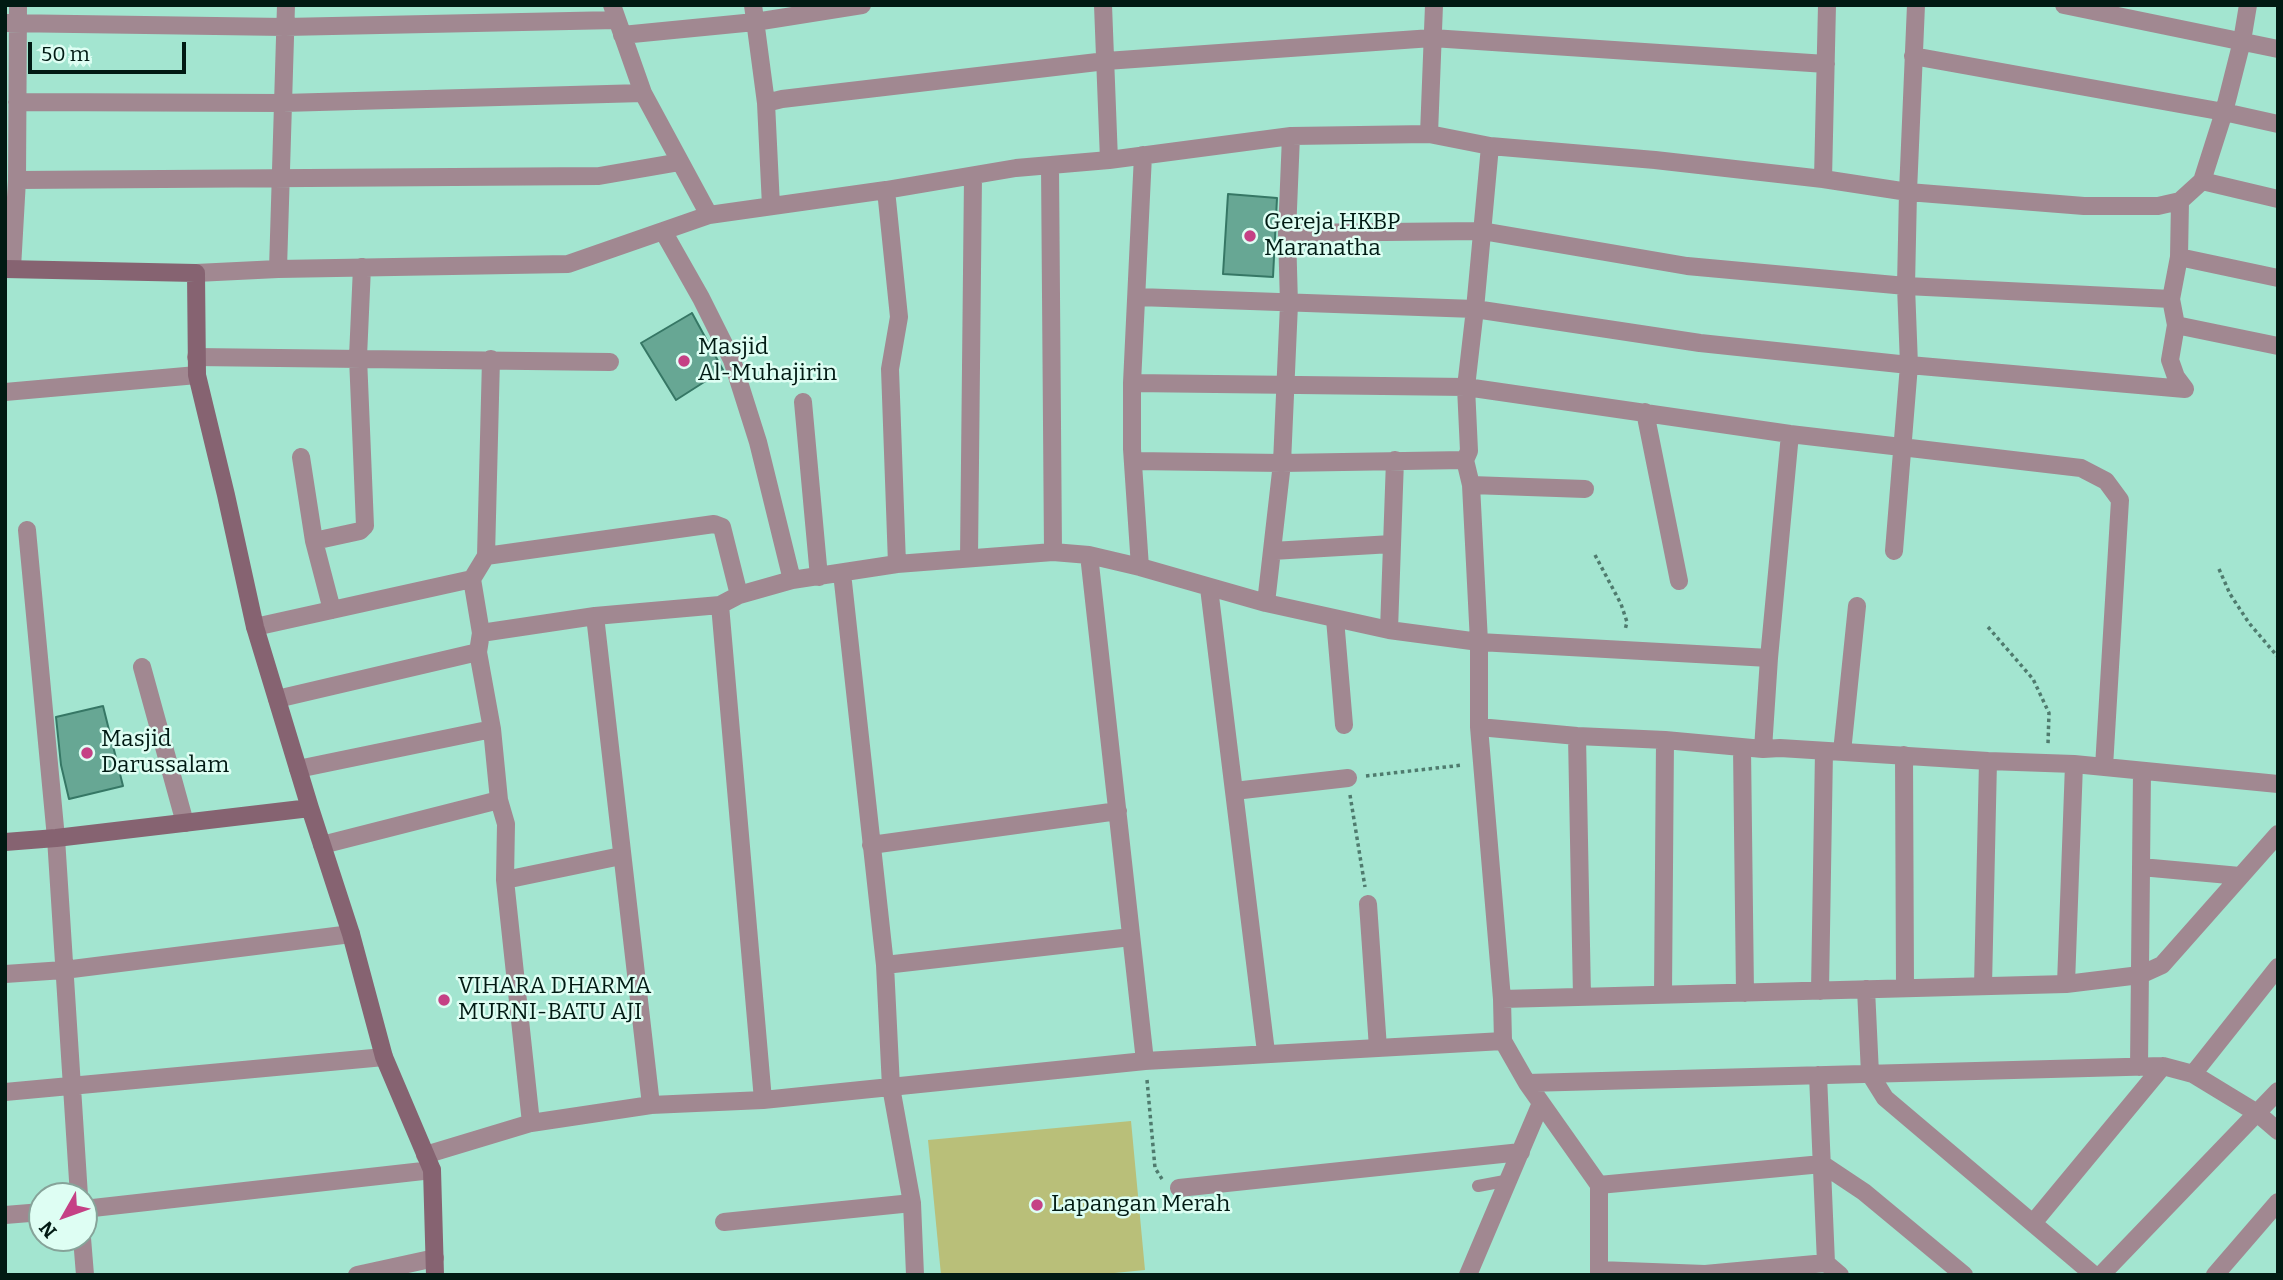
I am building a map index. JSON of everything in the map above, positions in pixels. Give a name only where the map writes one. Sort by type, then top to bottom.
[{"type":"street","points":[[278,269],[286,5]]},
{"type":"street","points":[[862,5],[754,14],[617,20],[285,27],[13,17],[17,180],[9,269],[196,273],[568,264],[709,215],[887,190],[1016,168],[1109,160],[1291,136],[1429,134],[1490,146],[1655,160],[1823,179],[1908,192],[2084,206],[2158,206],[2180,201],[2202,181],[2224,112],[2248,5]]},
{"type":"street","points":[[1102,5],[1109,160]]},
{"type":"street","points":[[1429,134],[1434,5]]},
{"type":"street","points":[[1823,179],[1827,5]]},
{"type":"street","points":[[1894,551],[1909,365],[1906,286],[1916,5]]},
{"type":"street","points":[[2064,5],[2278,49]]},
{"type":"street","points":[[754,14],[766,103],[771,206]]},
{"type":"street","points":[[617,20],[643,93],[709,215]]},
{"type":"street","points":[[766,103],[1106,61],[1432,38],[1826,64]]},
{"type":"street","points":[[1913,56],[2278,124]]},
{"type":"street","points":[[17,102],[283,103],[643,93]]},
{"type":"street","points":[[1266,603],[1282,463],[1289,304],[1287,233],[1291,136]]},
{"type":"street","points":[[1490,146],[1466,387],[1469,451],[1465,460],[1471,485],[1479,642],[1479,727],[1502,999],[1503,1041],[1541,1103],[1598,1185],[1599,1272],[1706,1274],[1826,1263],[1840,1275]]},
{"type":"street","points":[[1140,566],[1132,383],[1143,155]]},
{"type":"street","points":[[17,180],[599,176],[680,162]]},
{"type":"street","points":[[1051,166],[1053,552]]},
{"type":"street","points":[[969,558],[973,176]]},
{"type":"street","points":[[2202,181],[2278,199]]},
{"type":"street","points":[[887,190],[899,317],[890,369],[897,564]]},
{"type":"street","points":[[1138,297],[1475,309],[1700,343],[1909,365],[2185,389],[2175,377],[2170,359],[2176,325],[2171,299],[2179,257],[2180,201]]},
{"type":"street","points":[[663,231],[732,359],[758,442],[792,580]]},
{"type":"street","points":[[1287,233],[1482,231],[1687,266],[1906,286],[2171,299]]},
{"type":"street","points":[[2179,257],[2278,278]]},
{"type":"street","points":[[314,541],[360,531],[365,526],[358,358],[362,267]]},
{"type":"street","points":[[196,273],[196,366],[255,627],[351,934],[384,1058],[428,1163],[435,1267],[357,1275]]},
{"type":"street","points":[[2176,325],[2278,346]]},
{"type":"street","points":[[5,392],[196,366],[358,358],[610,362]]},
{"type":"street","points":[[491,359],[486,556],[472,579],[481,633],[478,652],[492,729],[499,800],[506,824],[505,880],[531,1124]]},
{"type":"street","points":[[1132,383],[1466,387],[1790,434],[2081,468],[2106,481],[2120,500],[2104,767]]},
{"type":"street","points":[[803,402],[819,577]]},
{"type":"street","points":[[1645,412],[1679,581]]},
{"type":"street","points":[[1763,750],[1790,434]]},
{"type":"street","points":[[301,457],[314,541],[332,610]]},
{"type":"street","points":[[1389,630],[1395,460]]},
{"type":"street","points":[[1134,461],[1282,463],[1465,460]]},
{"type":"street","points":[[1471,485],[1585,489]]},
{"type":"street","points":[[486,556],[714,524],[722,527],[739,595]]},
{"type":"street","points":[[27,530],[56,838],[78,1182]]},
{"type":"street","points":[[1272,551],[1392,544]]},
{"type":"street","points":[[481,633],[595,616],[720,605],[739,595],[792,580],[897,564],[1053,552],[1089,555],[1140,566],[1266,603],[1389,630],[1479,642],[1769,657]]},
{"type":"street","points":[[1089,555],[1145,1061]]},
{"type":"street","points":[[842,573],[885,965],[891,1087],[912,1203],[915,1275]]},
{"type":"street","points":[[255,627],[472,579]]},
{"type":"street","points":[[1209,588],[1266,1052]]},
{"type":"street","points":[[720,605],[763,1100]]},
{"type":"street","points":[[1820,991],[1833,752],[1857,606]]},
{"type":"street","points":[[595,616],[651,1105]]},
{"type":"street","points":[[1335,619],[1344,724]]},
{"type":"street","points":[[277,699],[478,652]]},
{"type":"street","points":[[142,667],[185,823]]},
{"type":"street","points":[[1479,727],[1763,750],[1780,748],[2074,764],[2278,783]]},
{"type":"street","points":[[298,769],[492,729]]},
{"type":"street","points":[[1577,736],[1582,997]]},
{"type":"street","points":[[1663,994],[1665,740]]},
{"type":"street","points":[[1742,748],[1745,993]]},
{"type":"street","points":[[1904,755],[1905,988]]},
{"type":"street","points":[[1983,986],[1988,761]]},
{"type":"street","points":[[2066,984],[2074,764]]},
{"type":"street","points":[[2139,1067],[2142,771]]},
{"type":"street","points":[[1234,790],[1348,778]]},
{"type":"street","points":[[322,845],[499,800]]},
{"type":"street","points":[[5,842],[310,808]]},
{"type":"street","points":[[871,845],[1118,811]]},
{"type":"street","points":[[1502,999],[2066,984],[2140,975],[2162,965],[2278,834]]},
{"type":"street","points":[[505,880],[621,856]]},
{"type":"street","points":[[2141,867],[2240,876]]},
{"type":"street","points":[[1368,904],[1378,1048]]},
{"type":"street","points":[[5,974],[64,970],[351,934]]},
{"type":"street","points":[[885,965],[1131,937]]},
{"type":"street","points":[[2193,1074],[2278,967]]},
{"type":"street","points":[[1866,989],[1870,1074],[1885,1098],[2094,1275]]},
{"type":"street","points":[[98,1207],[428,1163],[531,1124],[651,1105],[763,1100],[1145,1061],[1266,1052],[1503,1041]]},
{"type":"street","points":[[5,1092],[384,1058]]},
{"type":"street","points":[[2033,1223],[2162,1066]]},
{"type":"street","points":[[1528,1083],[2162,1066],[2193,1074],[2257,1114],[2278,1131]]},
{"type":"street","points":[[1818,1075],[1826,1263]]},
{"type":"street","points":[[2101,1275],[2278,1091]]},
{"type":"street","points":[[1468,1275],[1541,1103]]},
{"type":"street","points":[[1179,1188],[1521,1152]]},
{"type":"street","points":[[1598,1185],[1822,1164],[1864,1192],[1964,1275]]},
{"type":"street","points":[[2215,1275],[2278,1202]]},
{"type":"street","points":[[724,1222],[912,1203]]},
{"type":"street","points":[[5,1215],[28,1213]]},
{"type":"street","points":[[83,1252],[85,1275]]},
{"type":"lane","points":[[1478,1186],[1510,1180]]},
{"type":"path","points":[[1595,555],[1610,580],[1627,622],[1622,649]]},
{"type":"path","points":[[2219,569],[2230,594],[2249,623],[2278,657]]},
{"type":"path","points":[[1988,627],[2034,679],[2049,713],[2047,763]]},
{"type":"path","points":[[1368,904],[1348,778],[1482,763]]},
{"type":"path","points":[[1145,1061],[1156,1168],[1162,1179],[1179,1188]]},
{"type":"green space","name":"Lapangan Merah","points":[[1131,1121],[1145,1270],[1094,1275],[941,1275],[928,1140]]},
{"type":"building","name":"Gereja HKBP Maranatha","points":[[1228,194],[1277,198],[1273,277],[1223,274]]},
{"type":"building","name":"Masjid Al-Muhajirin","points":[[692,313],[723,370],[676,400],[641,343]]},
{"type":"building","name":"Masjid Darussalam","points":[[103,706],[123,786],[69,799],[61,765],[56,717]]},
{"type":"place","name":"Gereja HKBP Maranatha","points":[[1250,236]]},
{"type":"place","name":"Masjid Al-Muhajirin","points":[[684,361]]},
{"type":"place","name":"Masjid Darussalam","points":[[87,753]]},
{"type":"place","name":"VIHARA DHARMA MURNI-BATU AJI","points":[[444,1000]]},
{"type":"place","name":"Lapangan Merah","points":[[1037,1205]]}]
